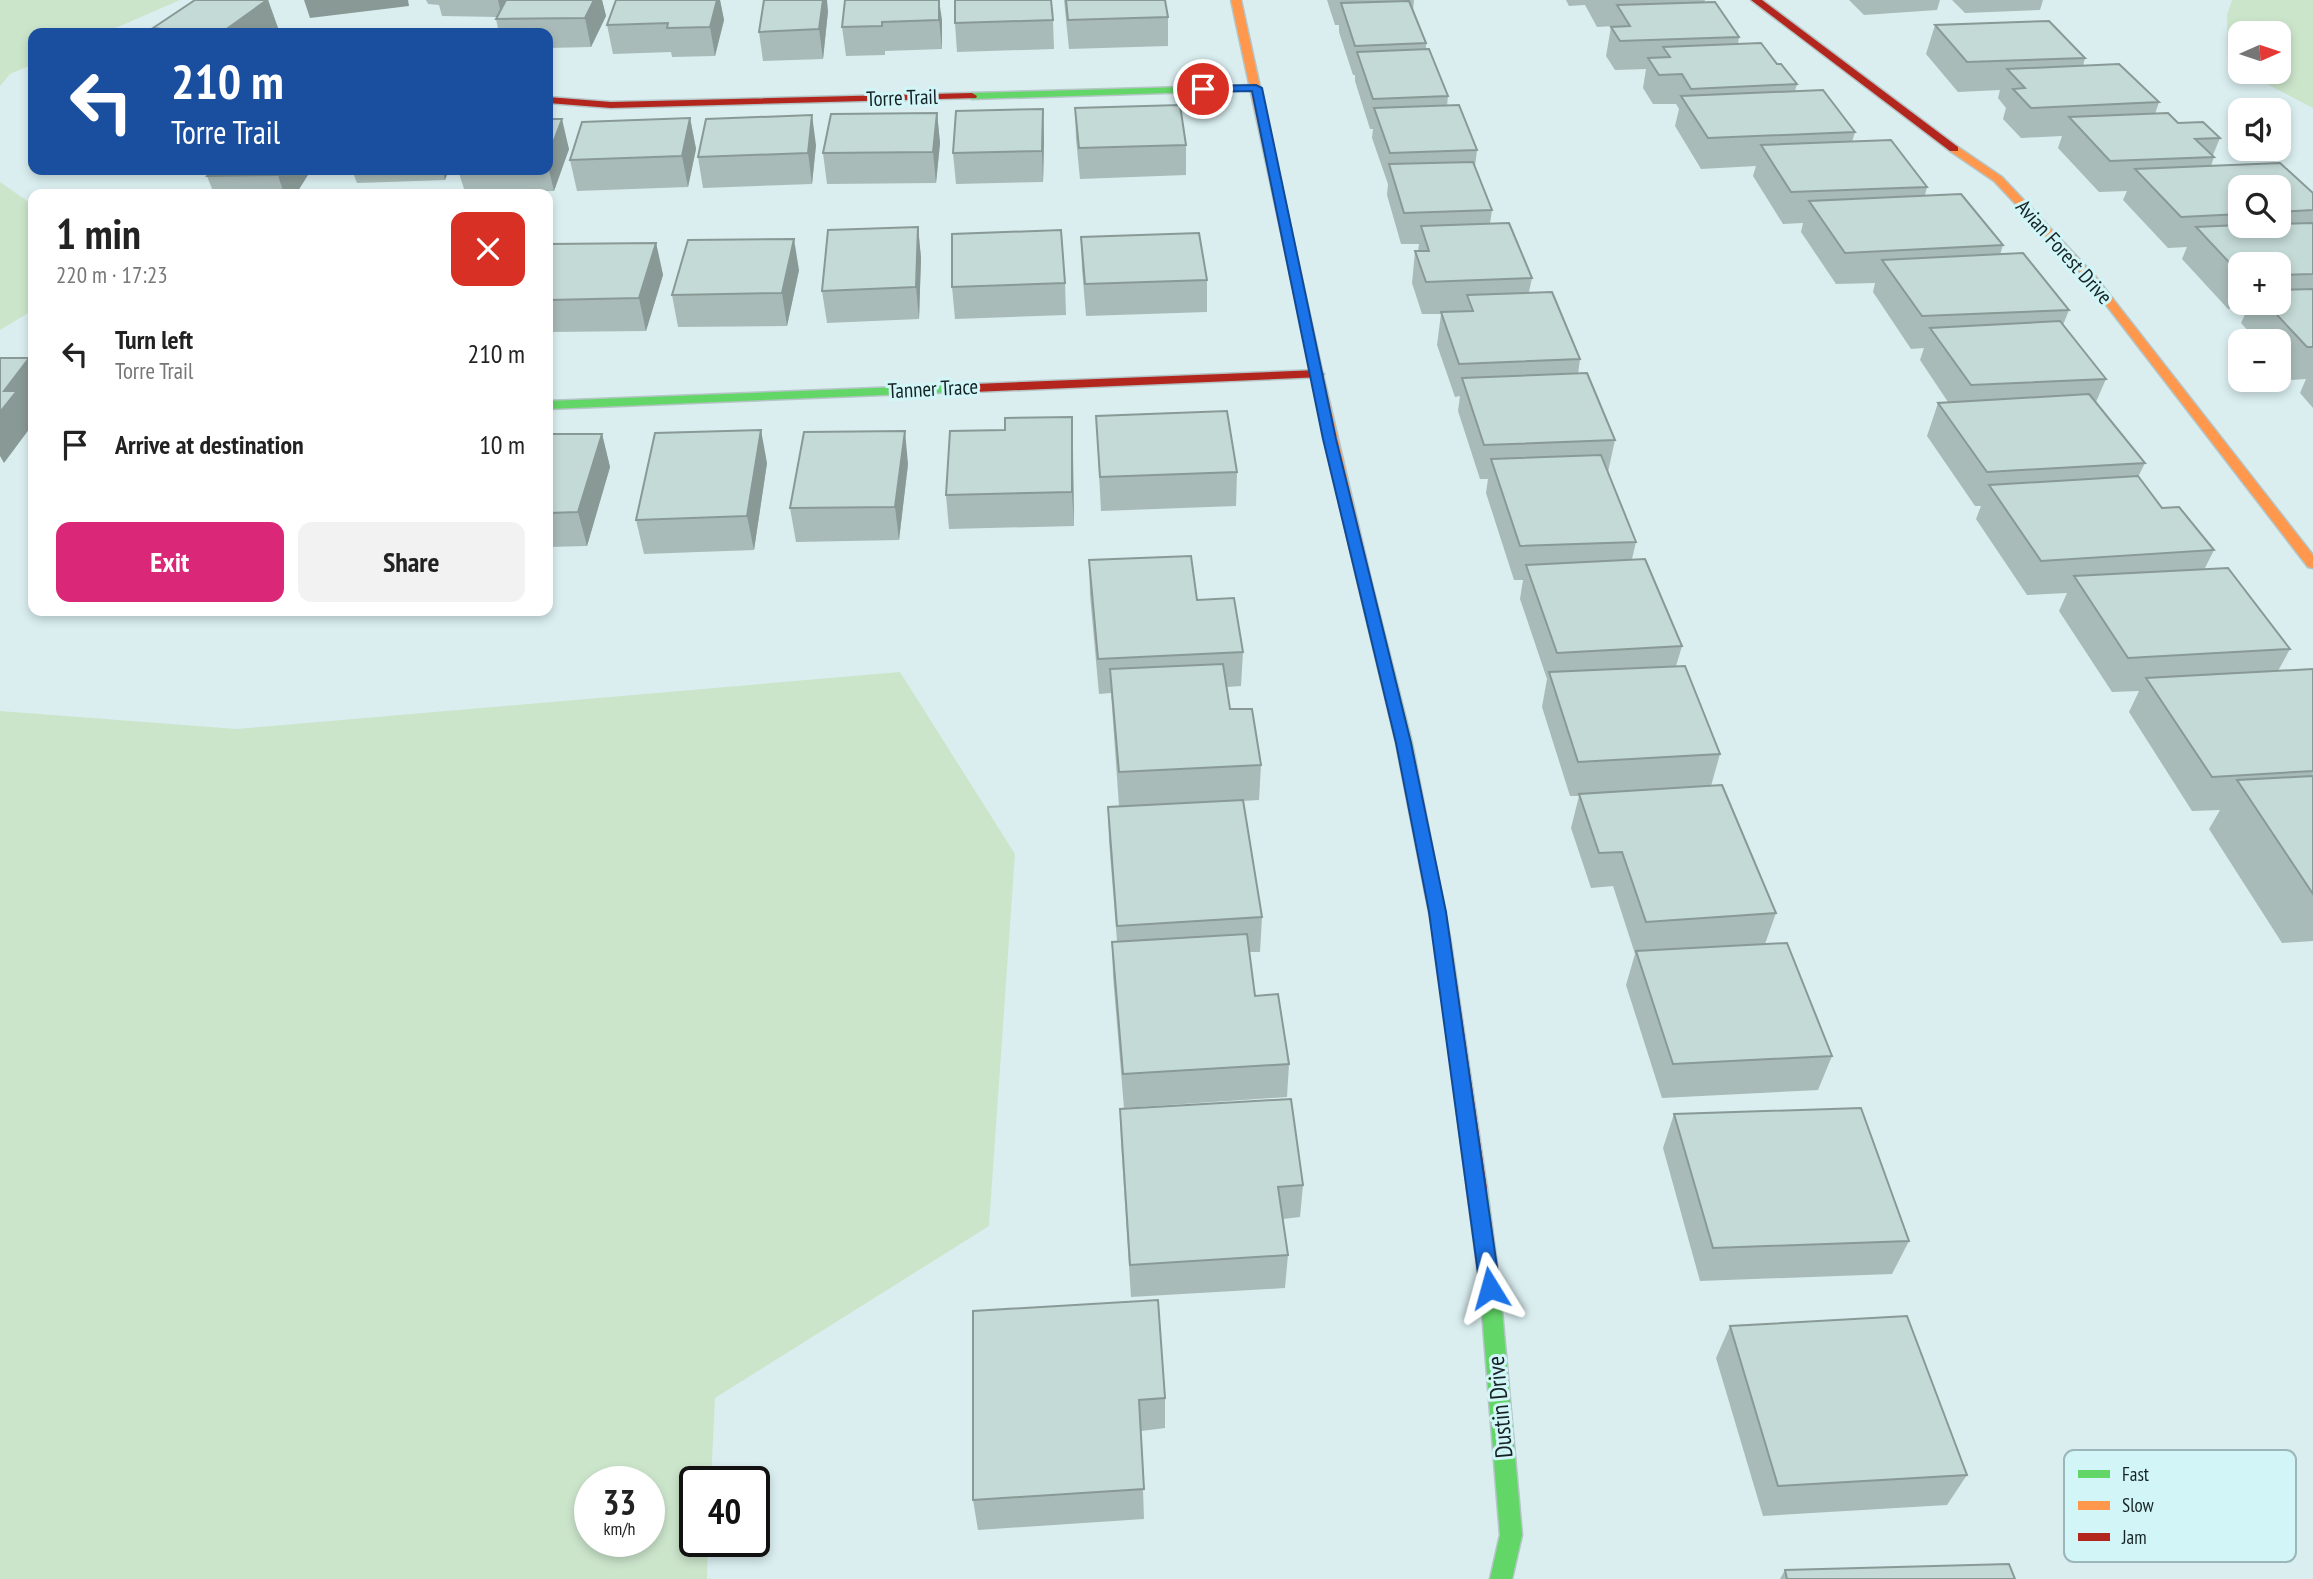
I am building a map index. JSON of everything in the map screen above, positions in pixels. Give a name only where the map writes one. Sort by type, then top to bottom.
[{"type":"street","name":"Dustin Drive","points":[[1236,0],[1318,374],[1329,439],[1404,743],[1442,937],[1490,1288],[1511,1535],[1501,1579]]},
{"type":"street","name":"Avian Forest Drive","points":[[1756,0],[1947,144],[1998,179],[2091,278],[2313,564]]},
{"type":"street","name":"Torre Trail","points":[[553,100],[611,105],[695,104],[1256,88]]},
{"type":"street","name":"Tanner Trace","points":[[553,405],[1318,374]]},
{"type":"green space","points":[[0,0],[180,0],[116,28],[28,28],[28,66],[10,74],[0,86]]},
{"type":"green space","points":[[2232,0],[2313,0],[2313,108],[2267,84],[2291,84],[2291,21],[2228,21],[2228,64],[2227,15]]},
{"type":"green space","points":[[0,182],[28,202],[28,313],[0,330]]},
{"type":"green space","points":[[900,672],[1015,854],[989,1226],[715,1398],[712,1466],[679,1466],[679,1557],[708,1557],[707,1579],[0,1579],[0,711],[237,729]]},
{"type":"building","points":[[195,0],[267,0],[228,28],[153,28]]},
{"type":"building","points":[[506,0],[594,0],[585,18],[496,19]]},
{"type":"building","points":[[616,0],[717,0],[710,27],[667,28],[668,23],[607,25]]},
{"type":"building","points":[[764,0],[823,0],[819,29],[759,32]]},
{"type":"building","points":[[845,0],[939,0],[939,20],[882,22],[882,26],[842,27]]},
{"type":"building","points":[[955,0],[1051,0],[1053,20],[955,23]]},
{"type":"building","points":[[1066,0],[1165,0],[1168,17],[1068,20]]},
{"type":"building","points":[[1409,1],[1426,43],[1355,46],[1341,3]]},
{"type":"building","points":[[1715,2],[1739,37],[1620,41],[1611,27],[1630,26],[1617,5]]},
{"type":"building","points":[[2049,21],[2085,58],[1967,62],[1935,25]]},
{"type":"building","points":[[1761,43],[1797,84],[1691,89],[1682,74],[1659,75],[1648,58],[1670,57],[1663,47]]},
{"type":"building","points":[[1429,49],[1448,96],[1373,99],[1357,52]]},
{"type":"building","points":[[2119,64],[2159,102],[2031,108],[2013,89],[2025,88],[2007,69]]},
{"type":"building","points":[[1823,90],[1855,132],[1708,138],[1681,96]]},
{"type":"building","points":[[1180,105],[1186,145],[1079,148],[1075,108]]},
{"type":"building","points":[[1459,105],[1477,150],[1390,153],[1374,108]]},
{"type":"building","points":[[1043,109],[1042,151],[953,153],[956,111]]},
{"type":"building","points":[[937,113],[933,152],[823,153],[831,114]]},
{"type":"building","points":[[2168,113],[2178,123],[2203,122],[2220,138],[2195,139],[2214,157],[2110,161],[2069,117]]},
{"type":"building","points":[[812,115],[808,153],[698,157],[706,119]]},
{"type":"building","points":[[690,118],[682,156],[570,160],[582,122]]},
{"type":"building","points":[[553,119],[562,119],[553,143]]},
{"type":"building","points":[[1891,140],[1927,187],[1791,192],[1761,145]]},
{"type":"building","points":[[1473,162],[1492,210],[1404,213],[1389,164]]},
{"type":"building","points":[[2280,163],[2313,193],[2313,210],[2291,211],[2291,175],[2228,175],[2228,215],[2181,217],[2135,169]]},
{"type":"building","points":[[208,175],[278,175],[207,176]]},
{"type":"building","points":[[1961,194],[2003,245],[1845,253],[1809,201]]},
{"type":"building","points":[[1509,223],[1532,278],[1426,282],[1415,251],[1429,251],[1421,226]]},
{"type":"building","points":[[2313,223],[2313,274],[2291,275],[2291,252],[2228,252],[2228,261],[2196,227],[2228,226],[2228,238],[2291,238],[2291,224]]},
{"type":"building","points":[[918,227],[916,287],[822,291],[828,230]]},
{"type":"building","points":[[1061,230],[1065,283],[952,287],[952,234]]},
{"type":"building","points":[[1199,233],[1207,280],[1085,284],[1081,237]]},
{"type":"building","points":[[794,239],[782,293],[672,295],[688,240]]},
{"type":"building","points":[[656,243],[639,298],[553,300],[553,244]]},
{"type":"building","points":[[2023,253],[2069,310],[1922,316],[1882,260]]},
{"type":"building","points":[[2313,289],[2313,347],[2307,347],[2277,315],[2291,315],[2291,290]]},
{"type":"building","points":[[1552,292],[1580,359],[1459,364],[1441,312],[1473,311],[1467,295]]},
{"type":"building","points":[[2060,321],[2106,379],[1971,385],[1930,328]]},
{"type":"building","points":[[0,358],[28,358],[4,391],[17,391],[0,412]]},
{"type":"building","points":[[1587,373],[1615,440],[1484,445],[1462,378]]},
{"type":"building","points":[[2089,394],[2145,463],[1987,472],[1938,403]]},
{"type":"building","points":[[1227,411],[1237,472],[1100,477],[1096,416]]},
{"type":"building","points":[[1072,417],[1072,492],[946,495],[950,431],[1005,430],[1005,418]]},
{"type":"building","points":[[761,430],[747,516],[636,520],[655,433]]},
{"type":"building","points":[[905,431],[895,507],[790,508],[804,432]]},
{"type":"building","points":[[553,434],[602,434],[578,512],[553,513]]},
{"type":"building","points":[[1601,455],[1636,542],[1520,546],[1491,459]]},
{"type":"building","points":[[2138,476],[2162,508],[2179,507],[2214,550],[2041,561],[1989,485]]},
{"type":"building","points":[[1191,556],[1197,600],[1234,598],[1243,652],[1098,659],[1089,560]]},
{"type":"building","points":[[1645,559],[1682,646],[1557,653],[1526,565]]},
{"type":"building","points":[[2228,568],[2290,649],[2128,658],[2074,576]]},
{"type":"building","points":[[1223,664],[1230,709],[1252,709],[1261,765],[1119,772],[1110,669]]},
{"type":"building","points":[[1685,666],[1720,754],[1578,762],[1549,672]]},
{"type":"building","points":[[2313,669],[2313,771],[2212,777],[2146,678]]},
{"type":"building","points":[[2313,776],[2313,894],[2237,780]]},
{"type":"building","points":[[1722,785],[1776,913],[1646,922],[1622,852],[1599,853],[1579,794]]},
{"type":"building","points":[[1243,800],[1262,917],[1117,926],[1108,807]]},
{"type":"building","points":[[1247,934],[1255,996],[1278,994],[1289,1064],[1123,1074],[1112,942]]},
{"type":"building","points":[[1787,943],[1832,1056],[1673,1064],[1636,951]]},
{"type":"building","points":[[1291,1099],[1303,1185],[1278,1187],[1288,1255],[1130,1265],[1120,1109]]},
{"type":"building","points":[[1861,1108],[1909,1241],[1713,1248],[1674,1114]]},
{"type":"building","points":[[1158,1300],[1165,1398],[1139,1400],[1144,1489],[973,1500],[973,1311]]},
{"type":"building","points":[[1907,1316],[1967,1475],[1778,1486],[1730,1326]]},
{"type":"building","points":[[2009,1564],[2015,1579],[1787,1579],[1785,1570]]},
{"type":"traffic: fast","points":[[972,96],[1256,88]]},
{"type":"traffic: fast","points":[[553,405],[951,389]]},
{"type":"traffic: fast","points":[[1365,584],[1404,743],[1433,892]]},
{"type":"traffic: fast","points":[[1477,1189],[1490,1288],[1511,1535],[1501,1579]]},
{"type":"traffic: slow","points":[[1236,0],[1314,366],[1365,584]]},
{"type":"traffic: slow","points":[[1954,149],[1998,179],[2091,278],[2313,564]]},
{"type":"traffic: jam","points":[[1756,0],[1954,149]]},
{"type":"traffic: jam","points":[[553,100],[611,105],[972,96]]},
{"type":"traffic: jam","points":[[951,389],[1318,374]]},
{"type":"traffic: jam","points":[[1433,892],[1442,937],[1477,1189]]},
{"type":"route","points":[[1203,89],[1256,88],[1318,374],[1329,439],[1404,743],[1442,937],[1490,1288]]}]
